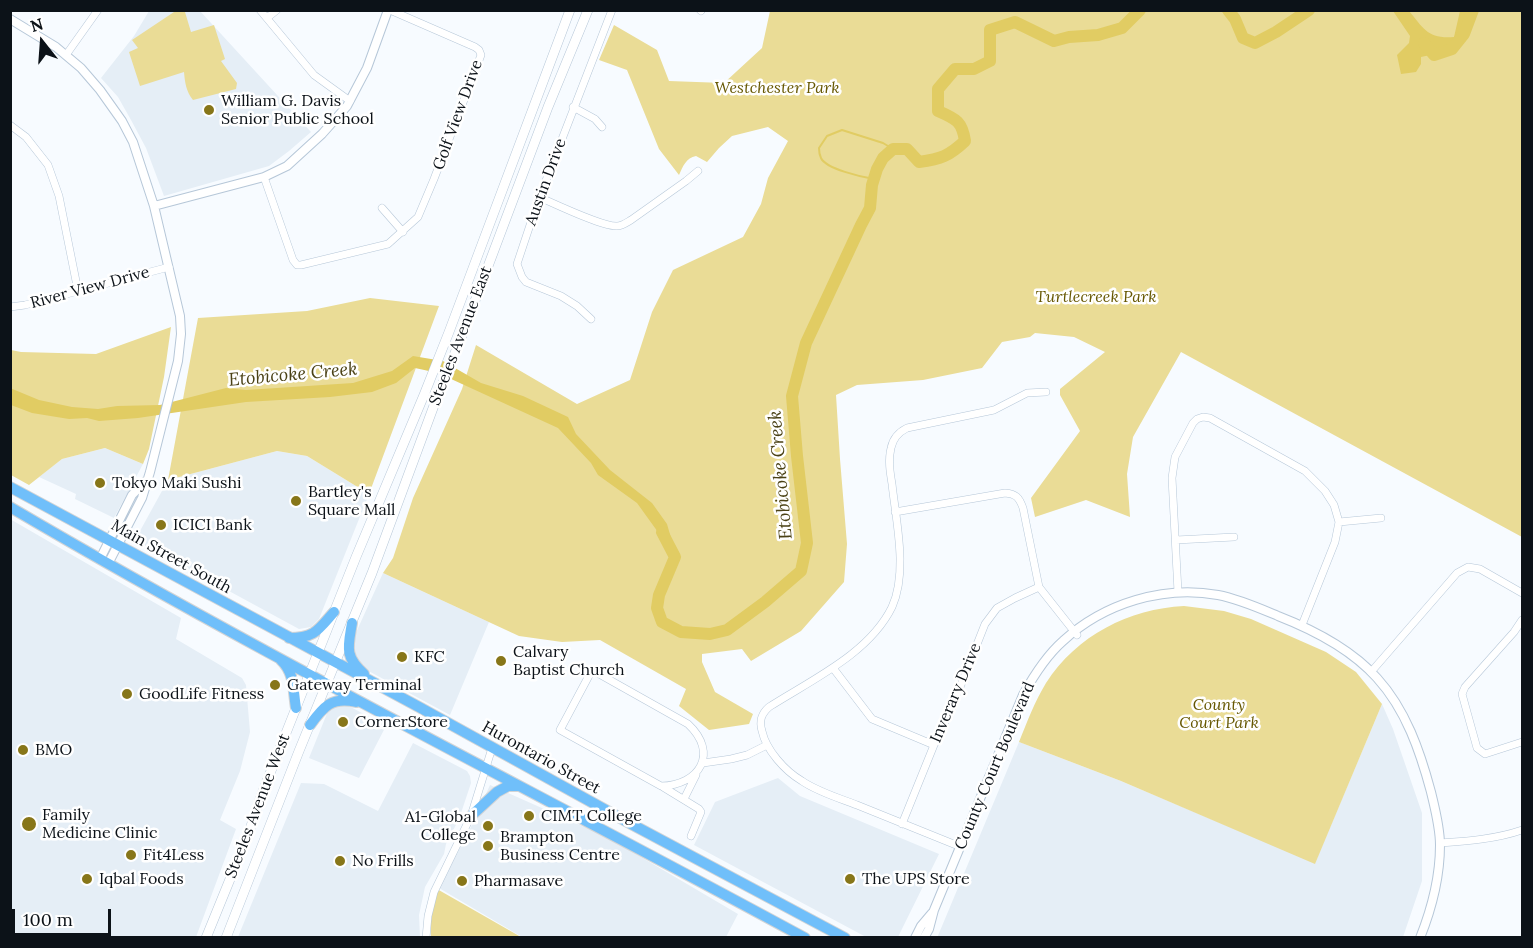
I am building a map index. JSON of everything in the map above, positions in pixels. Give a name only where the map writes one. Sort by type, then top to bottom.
[{"type":"main road","name":"Steeles Avenue East","points":[[309,674],[449,333],[570,10]]},
{"type":"main road","name":"Steeles Avenue East","points":[[335,663],[372,573],[548,107],[588,10]]},
{"type":"main road","name":"Main Street South","points":[[10,487],[318,653]]},
{"type":"main road","points":[[10,507],[309,674]]},
{"type":"main road","points":[[193,610],[202,591]]},
{"type":"main road","points":[[289,638],[310,636],[334,612]]},
{"type":"main road","points":[[352,623],[349,652],[351,659],[375,684]]},
{"type":"main road","name":"Hurontario Street","points":[[318,653],[845,938]]},
{"type":"main road","points":[[276,656],[285,664],[292,679],[296,708]]},
{"type":"main road","name":"Steeles Avenue West","points":[[226,938],[335,663]]},
{"type":"main road","name":"Hurontario Street","points":[[309,674],[805,938]]},
{"type":"main road","name":"Steeles Avenue West","points":[[206,938],[309,674]]},
{"type":"main road","points":[[310,725],[321,710],[336,701],[350,700],[368,705]]},
{"type":"main road","points":[[471,816],[508,786],[521,787]]},
{"type":"main road","points":[[250,829],[257,844],[258,858]]},
{"type":"street","points":[[66,55],[98,10]]},
{"type":"street","points":[[260,10],[314,75],[350,101]]},
{"type":"street","points":[[267,18],[277,10]]},
{"type":"street","points":[[154,206],[264,177],[287,166],[322,134],[350,101],[367,68],[389,10]]},
{"type":"street","name":"Golf View Drive","points":[[264,177],[293,260],[297,264],[301,265],[388,244],[418,217],[481,55],[475,47],[389,10]]},
{"type":"street","name":"Austin Drive","points":[[591,319],[561,296],[526,282],[517,264],[539,197],[612,10]]},
{"type":"street","points":[[10,19],[66,55],[81,68],[122,121],[133,142],[154,206],[180,316],[178,361],[150,472],[147,481],[132,495],[104,561]]},
{"type":"street","points":[[573,107],[595,119],[602,127]]},
{"type":"street","points":[[11,125],[26,137],[48,165],[59,196],[78,291]]},
{"type":"street","points":[[539,197],[603,223],[617,226],[631,220],[698,171]]},
{"type":"street","points":[[382,208],[403,232]]},
{"type":"street","name":"River View Drive","points":[[10,307],[169,267]]},
{"type":"street","points":[[961,847],[825,793],[802,781],[783,765],[767,745],[760,719],[764,711],[833,668],[866,642],[893,606],[901,570],[889,460],[893,441],[899,432],[907,428],[994,410],[1027,393],[1046,392]]},
{"type":"street","points":[[1178,592],[1172,478],[1175,457],[1193,423],[1203,417],[1210,418],[1305,471],[1325,491],[1334,505],[1339,522],[1335,542],[1302,625]]},
{"type":"street","points":[[895,512],[1005,493],[1017,496],[1023,508],[1039,587],[1076,633]]},
{"type":"street","points":[[1339,522],[1382,518]]},
{"type":"street","points":[[1176,540],[1234,537]]},
{"type":"street","points":[[1371,672],[1457,573],[1468,567],[1480,569],[1522,592]]},
{"type":"street","name":"Inverary Drive","points":[[902,824],[985,624],[997,608],[1039,587]]},
{"type":"street","name":"County Court Boulevard","points":[[924,938],[1027,688],[1035,674],[1062,642],[1098,616],[1116,607],[1150,596],[1178,592],[1217,595],[1244,602],[1302,625],[1341,648],[1371,672],[1391,696],[1415,741],[1437,814],[1440,843],[1439,870],[1434,898],[1420,938]]},
{"type":"street","points":[[1522,620],[1465,687],[1462,694],[1477,748],[1485,754],[1522,742]]},
{"type":"street","points":[[833,668],[872,719],[934,745]]},
{"type":"street","points":[[660,786],[685,782],[698,770],[703,762],[700,739],[696,732],[688,724],[592,670],[560,730],[699,809],[701,812],[690,836]]},
{"type":"street","points":[[703,762],[747,755],[767,745]]},
{"type":"street","points":[[426,938],[434,892],[471,816],[492,748]]},
{"type":"street","points":[[684,799],[698,770]]},
{"type":"street","points":[[1440,843],[1505,836],[1522,830]]},
{"type":"street","name":"County Court Boulevard","points":[[915,938],[934,910]]},
{"type":"shaded area","name":"William G. Davis Senior Public School","points":[[149,11],[200,11],[311,132],[269,166],[164,196],[146,148],[118,97],[101,78],[134,36]]},
{"type":"shaded area","points":[[1393,11],[1409,11],[1432,34],[1454,37],[1460,11],[1479,11],[1467,23],[1454,46],[1444,52],[1421,57],[1421,64],[1416,72],[1401,74],[1397,55],[1409,43],[1410,36]]},
{"type":"shaded area","points":[[413,356],[443,361],[481,383],[523,396],[568,417],[576,434],[610,470],[652,503],[667,524],[673,545],[668,546],[637,503],[598,475],[591,463],[558,428],[438,373],[415,368],[396,383],[372,392],[246,402],[138,418],[99,421],[87,418],[69,419],[32,413],[11,405],[10,388],[39,400],[72,407],[98,409],[160,405],[226,388],[246,390],[353,383],[392,371]]},
{"type":"shaded area","points":[[105,448],[143,464],[114,518],[75,499],[76,494],[39,477],[62,459]]},
{"type":"shaded area","points":[[277,451],[307,456],[369,494],[319,619],[311,627],[299,629],[135,540],[168,480]]},
{"type":"shaded area","points":[[10,519],[181,618],[176,639],[242,678],[246,685],[250,732],[240,771],[220,820],[236,829],[196,937],[11,937]]},
{"type":"shaded area","points":[[383,573],[489,622],[450,715],[363,668],[355,655],[354,637]]},
{"type":"shaded area","points":[[1382,704],[1422,813],[1422,881],[1403,937],[937,938],[1019,742],[1121,781],[1315,863]]},
{"type":"shaded area","points":[[347,705],[386,726],[359,778],[309,758],[328,711]]},
{"type":"shaded area","points":[[413,743],[467,771],[471,783],[444,854],[425,887],[419,915],[420,937],[238,937],[301,783],[324,784],[378,811]]},
{"type":"shaded area","points":[[778,778],[800,796],[939,854],[898,937],[866,937],[694,845],[715,802]]},
{"type":"shaded area","points":[[490,785],[607,837],[738,914],[726,937],[522,937],[439,888]]},
{"type":"green space","points":[[177,10],[185,12],[191,32],[214,25],[225,59],[221,61],[237,83],[236,89],[193,100],[186,87],[184,72],[140,86],[129,52],[138,48],[132,40]]},
{"type":"green space","points":[[770,11],[1522,11],[1522,537],[1181,352],[1133,437],[1127,474],[1130,517],[1086,500],[1035,517],[1031,498],[1080,431],[1060,395],[1060,389],[1105,352],[1074,337],[1035,333],[1030,337],[1002,342],[982,368],[923,380],[857,385],[836,395],[847,544],[844,582],[801,631],[751,661],[742,649],[702,654],[702,662],[715,692],[753,714],[749,724],[709,730],[679,706],[686,689],[600,640],[562,642],[519,636],[383,573],[393,558],[413,498],[462,389],[476,345],[577,404],[630,380],[652,312],[673,270],[743,237],[761,204],[768,178],[788,141],[768,127],[732,136],[707,162],[696,156],[687,161],[679,175],[659,149],[627,70],[599,60],[614,25],[657,50],[669,81],[724,83],[762,48]]},
{"type":"green space","points":[[370,298],[439,306],[369,494],[307,456],[277,451],[168,480],[198,318],[307,311]]},
{"type":"green space","points":[[171,327],[164,377],[149,449],[143,464],[105,448],[62,459],[29,485],[11,475],[11,350],[96,354]]},
{"type":"green space","name":"County Court Park","points":[[1184,606],[1224,611],[1251,619],[1326,652],[1356,672],[1382,704],[1315,864],[1121,781],[1019,742],[1046,683],[1073,651],[1089,638],[1124,619],[1164,608]]},
{"type":"green space","points":[[437,889],[521,937],[431,937],[430,911]]},
{"type":"waterway","name":"Etobicoke Creek","points":[[662,532],[675,557],[659,595],[657,608],[662,622],[681,632],[710,634],[727,630],[801,571],[807,543],[792,396],[806,343],[870,208],[872,185],[883,158],[893,149],[907,149],[919,162],[933,160],[944,156],[965,141],[960,125],[938,111],[938,89],[955,69],[974,69],[990,61],[990,30],[1015,22],[1054,41],[1069,37],[1098,35],[1122,28],[1140,10]]},
{"type":"waterway","name":"Etobicoke Creek","points":[[1228,10],[1235,19],[1243,38],[1255,43],[1309,10]]},
{"type":"waterway","name":"Etobicoke Creek","points":[[1424,43],[1434,55],[1452,49],[1464,34],[1473,10]]},
{"type":"waterway","points":[[874,179],[830,166],[821,158],[819,148],[827,136],[842,130],[883,143],[893,149]]},
{"type":"place","name":"William G. Davis Senior Public School","points":[[209,110]]},
{"type":"place","name":"Tokyo Maki Sushi","points":[[100,483]]},
{"type":"place","name":"Bartley's Square Mall","points":[[296,501]]},
{"type":"place","name":"ICICI Bank","points":[[161,525]]},
{"type":"place","name":"KFC","points":[[402,657]]},
{"type":"place","name":"Calvary Baptist Church","points":[[501,661]]},
{"type":"place","name":"Gateway Terminal","points":[[275,685]]},
{"type":"place","name":"GoodLife Fitness","points":[[127,694]]},
{"type":"place","name":"CornerStore","points":[[343,722]]},
{"type":"place","name":"BMO","points":[[23,750]]},
{"type":"place","name":"CIMT College","points":[[529,816]]},
{"type":"place","name":"Family Medicine Clinic","points":[[29,824]]},
{"type":"place","name":"A1-Global College","points":[[488,826]]},
{"type":"place","name":"Brampton Business Centre","points":[[488,846]]},
{"type":"place","name":"Fit4Less","points":[[131,855]]},
{"type":"place","name":"No Frills","points":[[340,861]]},
{"type":"place","name":"Iqbal Foods","points":[[87,879]]},
{"type":"place","name":"The UPS Store","points":[[850,879]]},
{"type":"place","name":"Pharmasave","points":[[462,881]]},
{"type":"park label","name":"Westchester Park","points":[[777,88]]},
{"type":"park label","name":"Turtlecreek Park","points":[[1096,297]]}]
